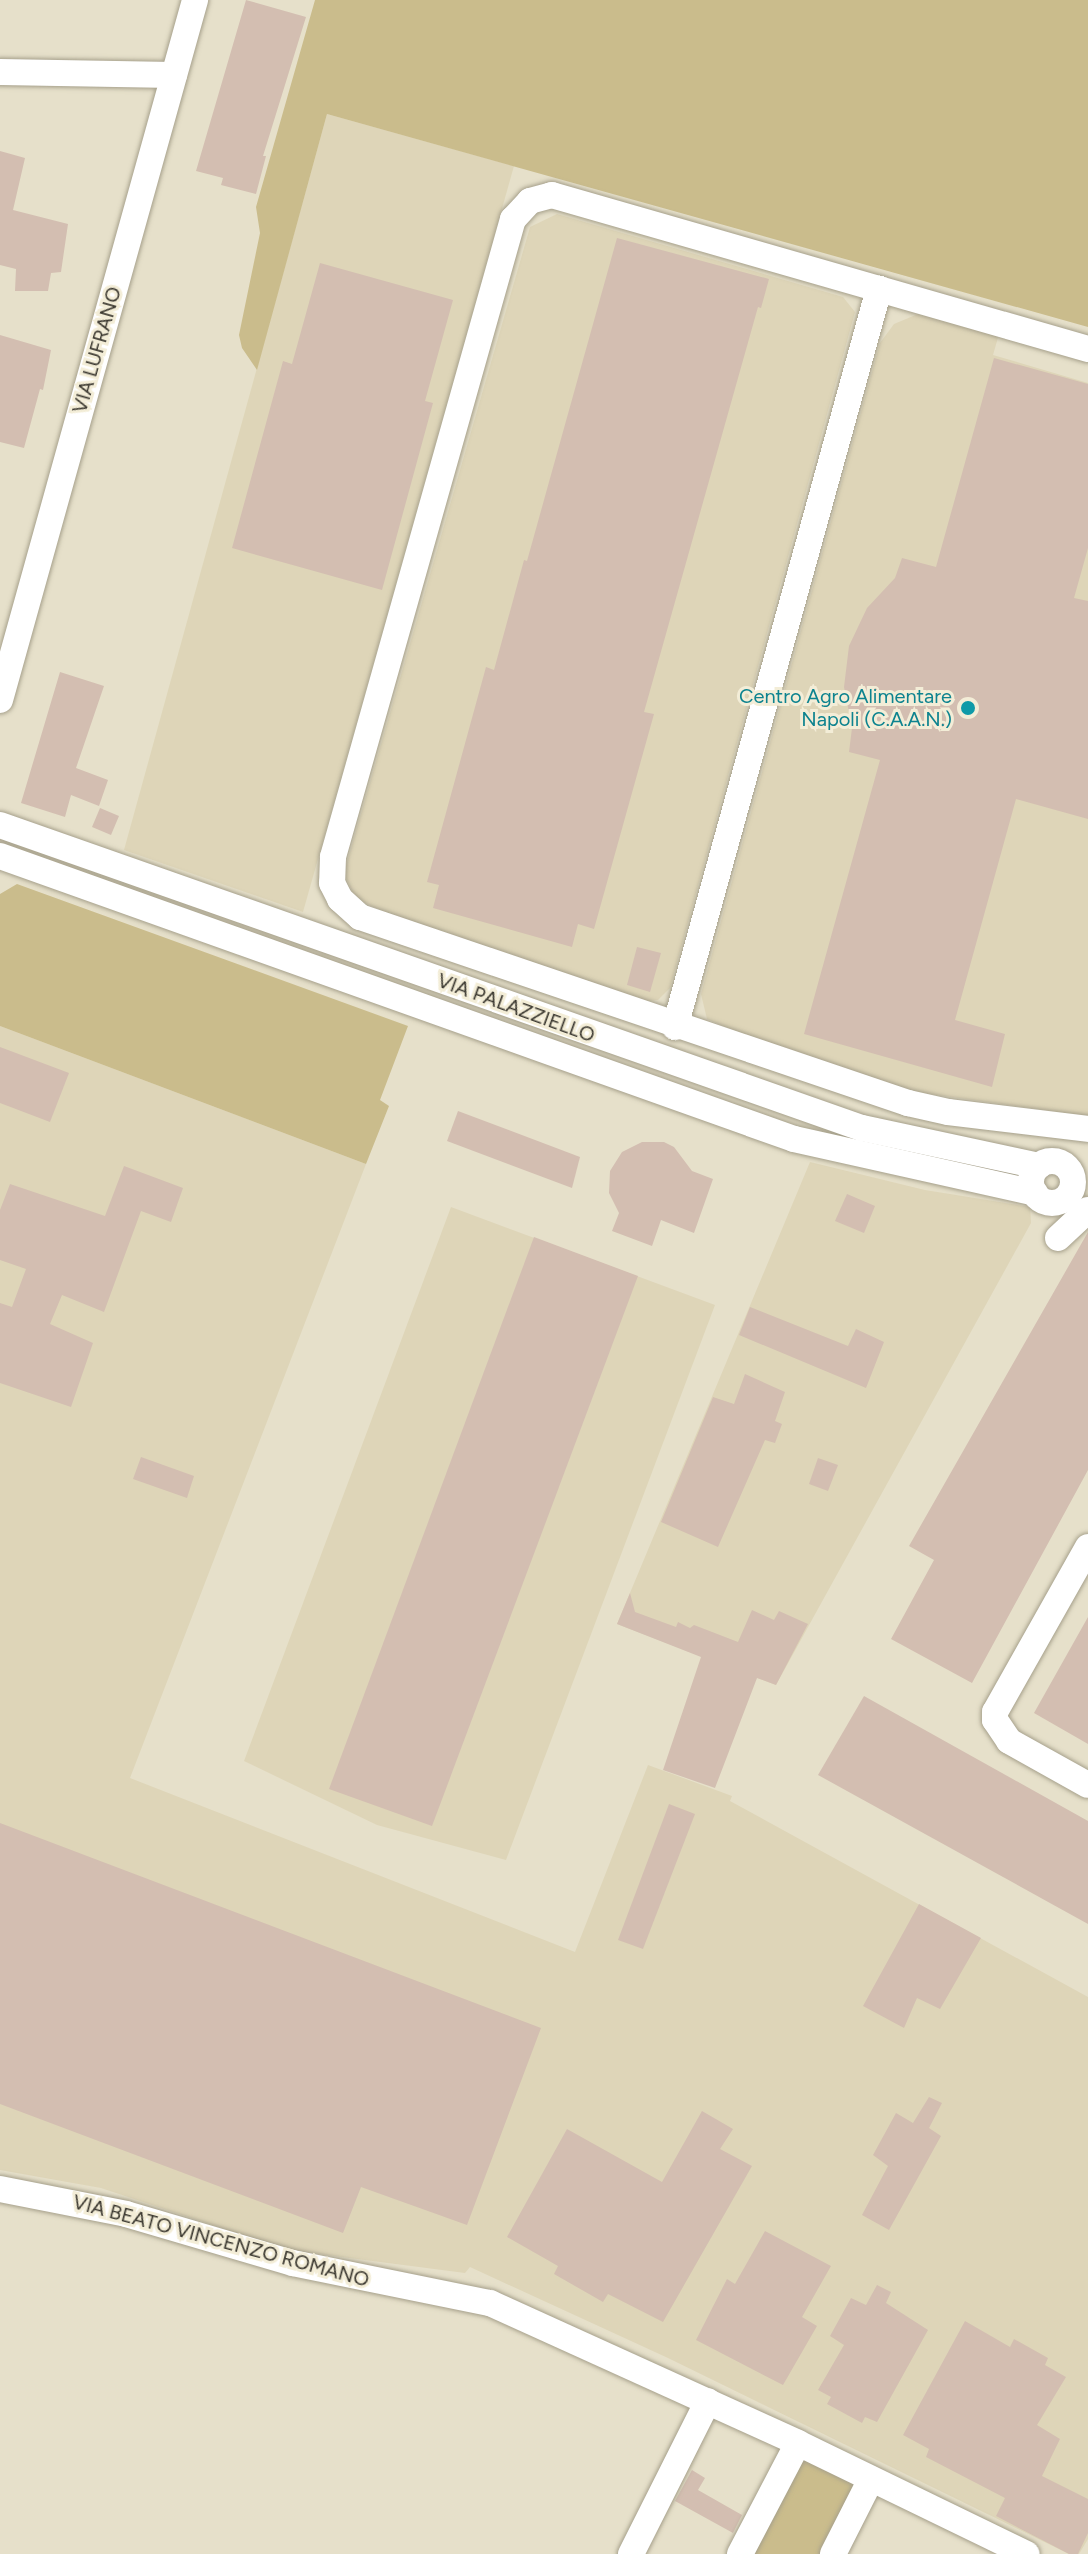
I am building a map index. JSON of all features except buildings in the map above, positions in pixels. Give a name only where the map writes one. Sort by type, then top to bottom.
[{"type":"street","name":"VIA LUFRANO","points":[[0,700],[195,0]]},
{"type":"street","points":[[0,72],[174,75]]},
{"type":"street","points":[[1088,349],[552,195],[530,201],[513,219],[333,857],[332,883],[340,899],[360,917],[675,1027],[908,1103],[948,1112],[1088,1129]]},
{"type":"street","points":[[675,1027],[879,289]]},
{"type":"street","name":"VIA PALAZZIELLO","points":[[0,825],[862,1128],[1039,1166],[1057,1162],[1078,1168]]},
{"type":"street","name":"VIA PALAZZIELLO","points":[[0,856],[794,1139],[1063,1199]]},
{"type":"street","points":[[1039,1166],[1032,1179],[1063,1199]]},
{"type":"street","points":[[1058,1238],[1063,1199],[1078,1168]]},
{"type":"street","points":[[1088,1547],[995,1712],[995,1720],[1009,1741],[1088,1785]]},
{"type":"street","name":"VIA BEATO VINCENZO ROMANO","points":[[0,2189],[126,2214],[293,2263],[490,2303],[798,2443],[1012,2551]]},
{"type":"street","points":[[631,2554],[708,2401]]},
{"type":"street","points":[[740,2554],[798,2443]]},
{"type":"street","points":[[833,2554],[871,2479]]},
{"type":"shaded area","points":[[315,0],[1088,0],[1088,327],[327,114],[257,370],[242,348],[239,335],[260,233],[256,207]]},
{"type":"shaded area","points":[[327,114],[514,166],[303,912],[124,850]]},
{"type":"shaded area","points":[[557,214],[843,297],[855,312],[670,988],[658,1000],[641,1002],[382,911],[355,898],[344,873],[530,227]]},
{"type":"shaded area","points":[[918,314],[999,334],[993,355],[1088,383],[1088,1116],[915,1092],[783,1052],[707,1019],[701,994],[880,343],[894,324]]},
{"type":"shaded area","points":[[17,884],[408,1026],[380,1100],[389,1106],[366,1164],[0,1026],[0,894]]},
{"type":"shaded area","points":[[0,1026],[366,1164],[130,1778],[575,1952],[648,1765],[732,1796],[730,1801],[1088,1997],[1088,2539],[1079,2554],[1069,2554],[668,2358],[470,2267],[465,2273],[288,2250],[101,2188],[0,2170]]},
{"type":"shaded area","points":[[810,1162],[925,1190],[1030,1207],[1031,1223],[776,1685],[617,1624]]},
{"type":"shaded area","points":[[451,1207],[715,1305],[506,1860],[377,1825],[244,1761]]},
{"type":"shaded area","points":[[801,2456],[860,2487],[825,2554],[750,2554]]},
{"type":"place","name":"Centro Agro Alimentare Napoli (C.A.A.N.)","points":[[968,708]]}]
